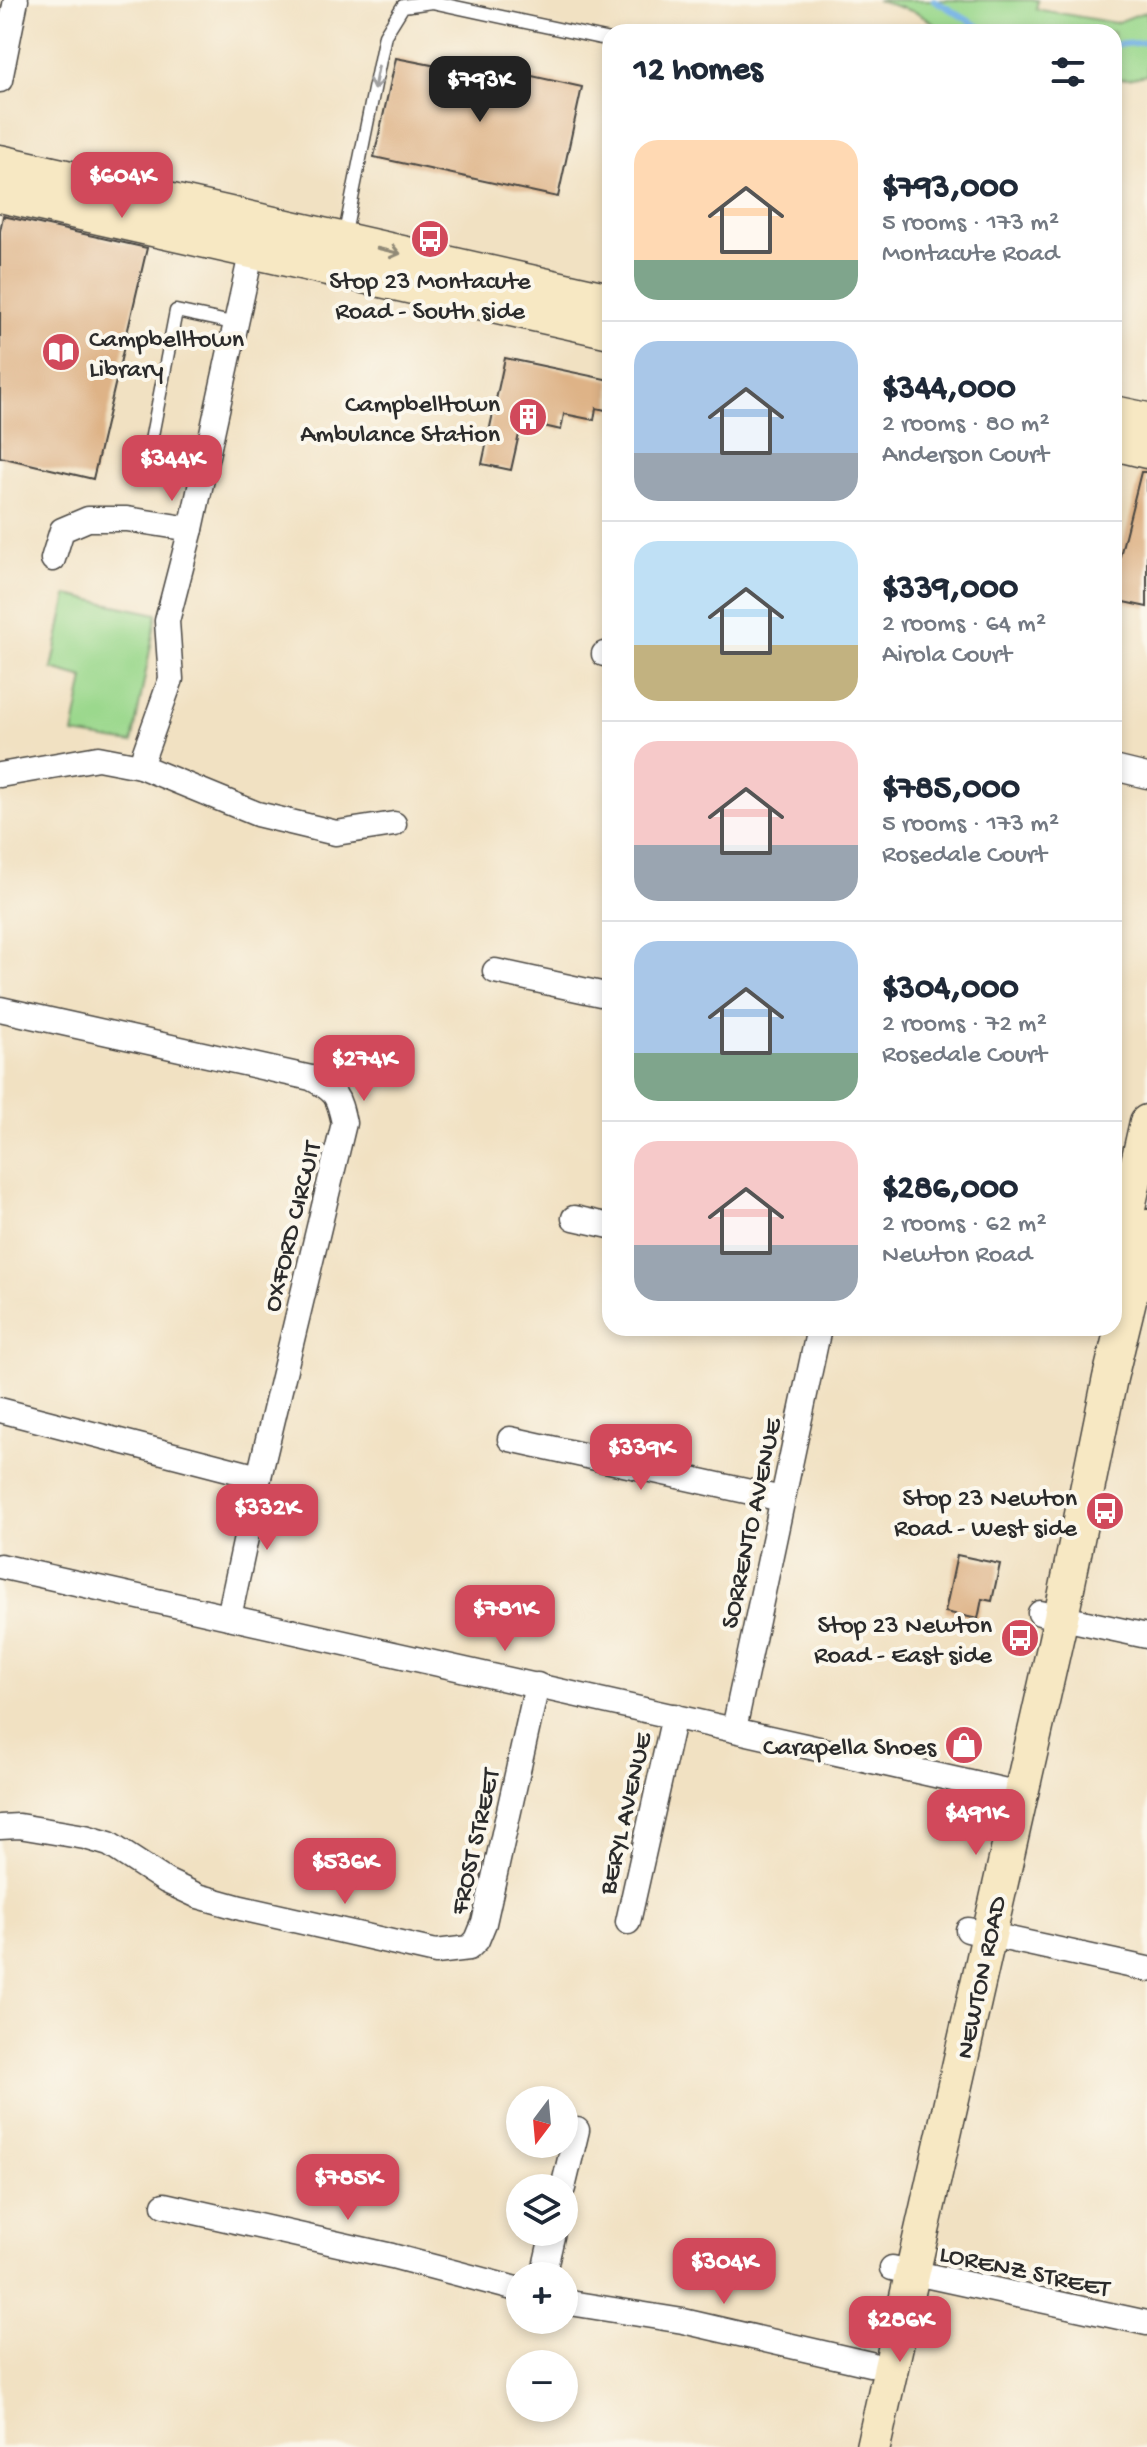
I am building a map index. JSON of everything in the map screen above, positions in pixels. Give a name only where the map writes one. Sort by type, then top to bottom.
[{"type":"main road","points":[[0,162],[256,236],[344,241],[602,301]]},
{"type":"main road","points":[[0,195],[256,236],[602,302]]},
{"type":"main road","points":[[1122,415],[1147,420]]},
{"type":"main road","points":[[1122,445],[1147,451]]},
{"type":"main road","name":"NEWTON ROAD","points":[[1122,1314],[1147,1122]]},
{"type":"main road","name":"NEWTON ROAD","points":[[1127,1287],[1147,1226]]},
{"type":"main road","name":"NEWTON ROAD","points":[[1050,1615],[1100,1336]]},
{"type":"main road","name":"NEWTON ROAD","points":[[873,2447],[903,2271],[1050,1615],[1118,1336]]},
{"type":"main road","name":"NEWTON ROAD","points":[[851,2447],[870,2364],[903,2271]]},
{"type":"street","points":[[0,80],[16,0]]},
{"type":"street","points":[[140,766],[171,679],[167,621],[191,529],[256,236]]},
{"type":"street","points":[[53,559],[62,530],[88,519],[127,519],[191,529]]},
{"type":"street","points":[[0,775],[98,758],[140,766],[257,814],[336,833],[394,824]]},
{"type":"street","points":[[1122,770],[1147,776]]},
{"type":"street","points":[[495,971],[602,994]]},
{"type":"street","name":"OXFORD CIRCUIT","points":[[0,1009],[311,1078],[331,1088],[336,1096],[344,1123],[259,1477],[229,1617]]},
{"type":"street","points":[[574,1218],[602,1224]]},
{"type":"street","name":"SORRENTO AVENUE","points":[[734,1729],[817,1336]]},
{"type":"street","points":[[0,1410],[259,1477]]},
{"type":"street","points":[[510,1439],[782,1499]]},
{"type":"street","points":[[0,1566],[1010,1791]]},
{"type":"street","points":[[1050,1615],[1147,1636]]},
{"type":"street","name":"FROST STREET","points":[[0,1827],[47,1829],[97,1840],[187,1891],[241,1908],[436,1952],[469,1948],[477,1940],[484,1923],[537,1685]]},
{"type":"street","name":"BERYL AVENUE","points":[[628,1922],[674,1716]]},
{"type":"street","points":[[978,1932],[1147,1969]]},
{"type":"street","points":[[164,2205],[392,2256],[506,2286]]},
{"type":"street","name":"LORENZ STREET","points":[[903,2271],[1147,2323]]},
{"type":"street","points":[[578,2304],[683,2321],[870,2364]]},
{"type":"lane","points":[[344,241],[385,35],[403,6],[432,2],[602,38]]},
{"type":"lane","points":[[205,466],[149,451],[176,311],[237,324]]},
{"type":"green space","points":[[876,0],[1038,0],[1036,9],[1115,23],[1147,11],[1147,75],[1122,79],[1122,24],[934,24],[918,13]]},
{"type":"green space","points":[[67,595],[157,614],[132,743],[73,734],[84,678],[52,669]]},
{"type":"building","points":[[396,58],[447,68],[450,58],[582,87],[558,197],[374,157]]},
{"type":"building","name":"Campbelltown Library","points":[[3,216],[147,248],[93,479],[0,457],[0,231]]},
{"type":"building","name":"Campbelltown Ambulance Station","points":[[505,358],[602,378],[602,409],[596,408],[594,420],[564,414],[561,430],[522,421],[511,470],[482,464]]},
{"type":"building","points":[[1141,472],[1147,472],[1147,607],[1122,602],[1122,548]]},
{"type":"building","points":[[957,1555],[1000,1564],[992,1601],[982,1599],[978,1619],[945,1612]]},
{"type":"waterway","points":[[934,0],[974,24]]},
{"type":"waterway","points":[[1122,44],[1147,42]]},
{"type":"place","name":"Stop 23 Montacute Road - South side","points":[[430,239]]},
{"type":"place","name":"Campbelltown Library","points":[[61,352]]},
{"type":"place","name":"Campbelltown Ambulance Station","points":[[528,417]]},
{"type":"place","name":"Stop 23 Newton Road - West side","points":[[1105,1511]]},
{"type":"place","name":"Stop 23 Newton Road - East side","points":[[1020,1638]]},
{"type":"place","name":"Carapella Shoes","points":[[964,1745]]}]
